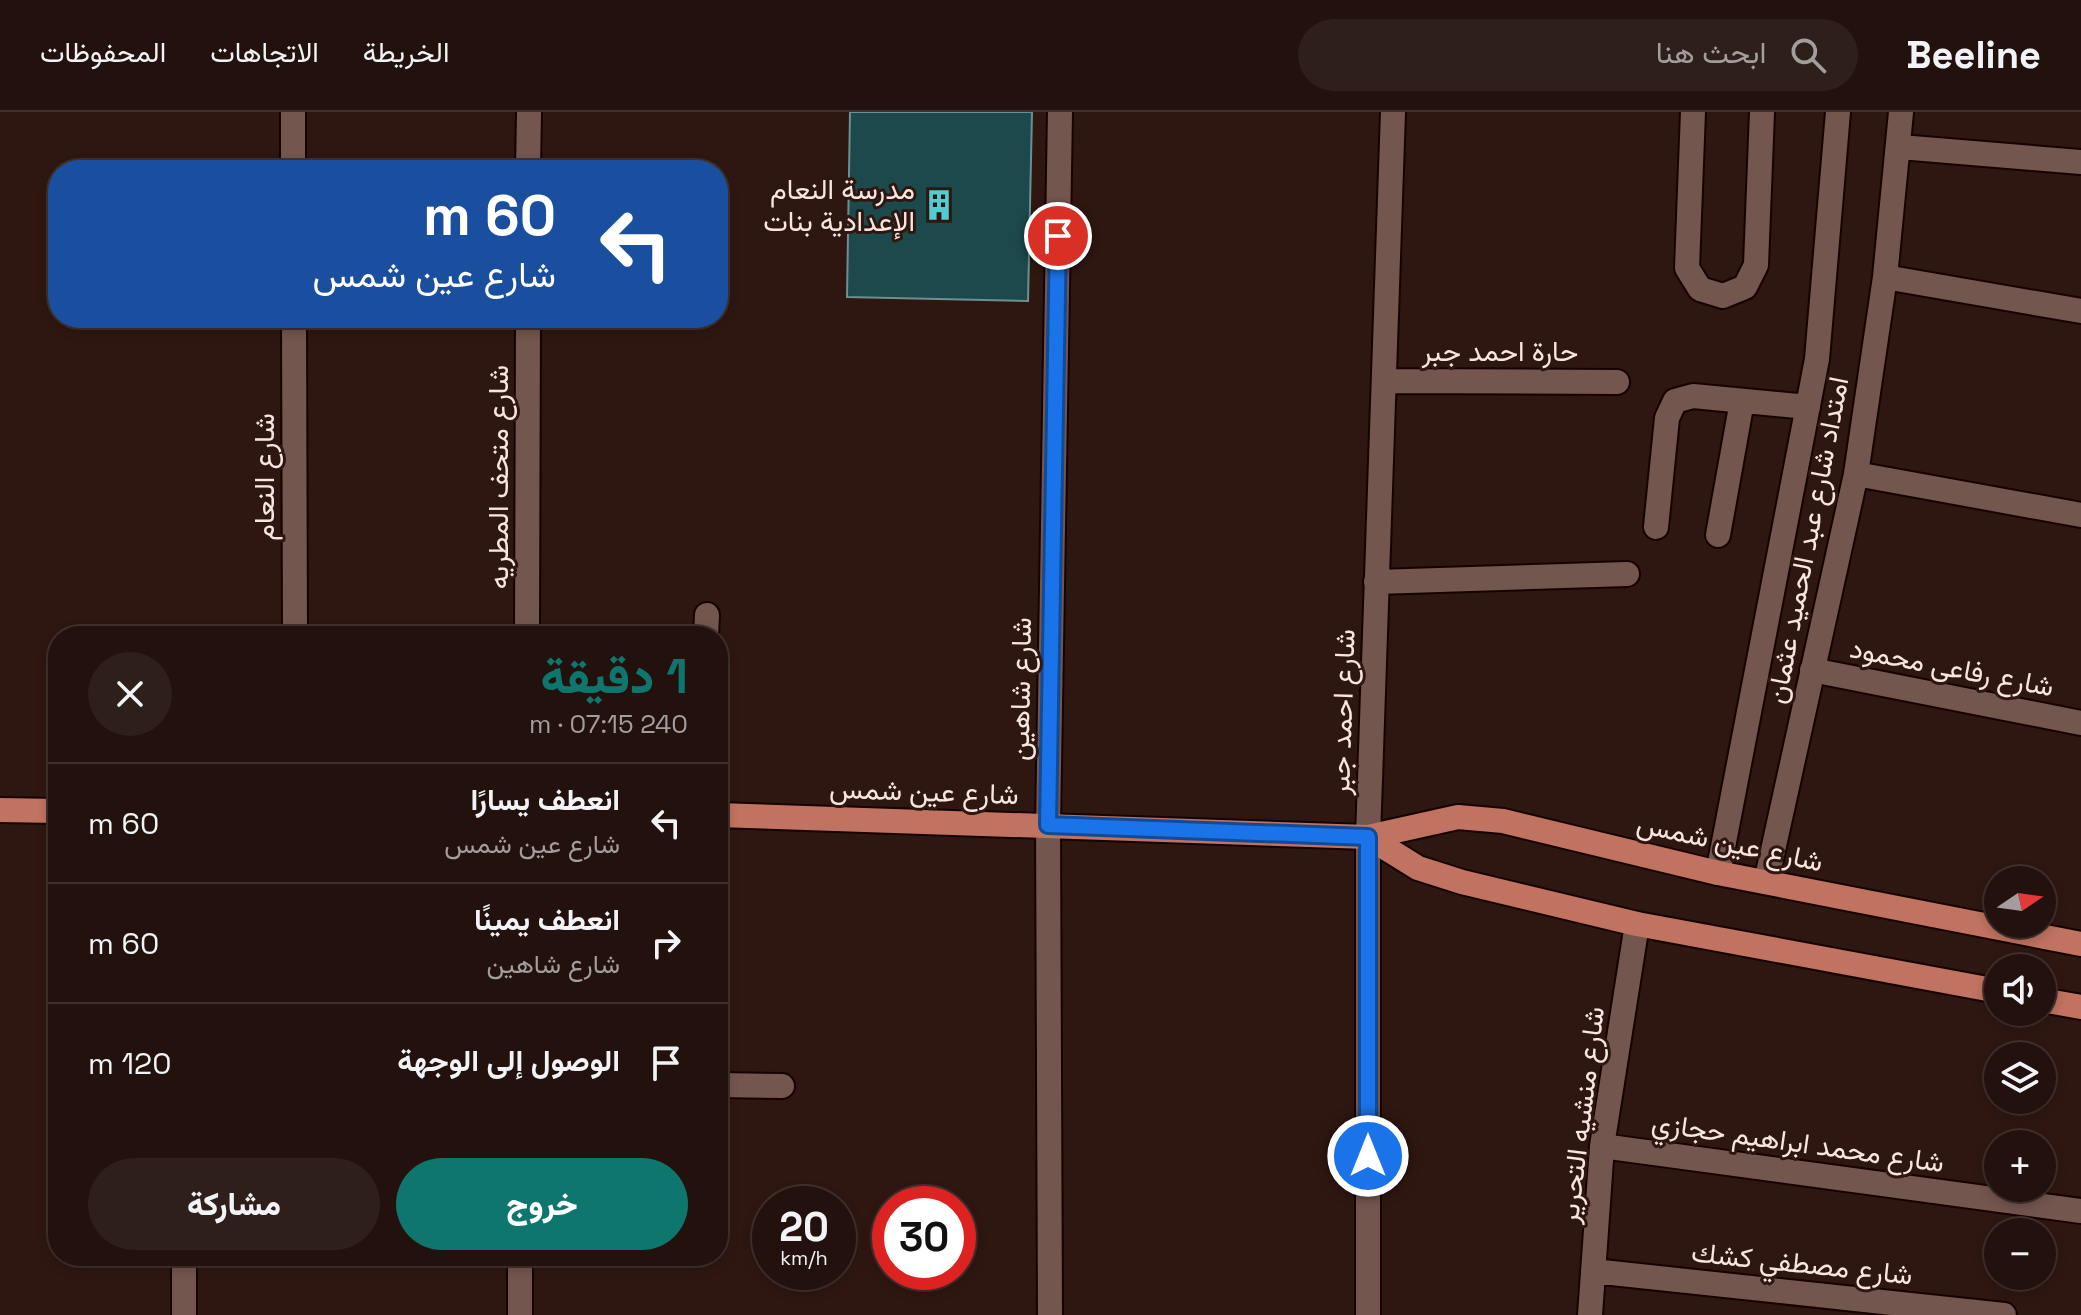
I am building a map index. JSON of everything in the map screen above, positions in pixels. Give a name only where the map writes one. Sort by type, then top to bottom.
[{"type":"main road","points":[[0,810],[48,811]]},
{"type":"main road","name":"شارع عين شمس","points":[[728,815],[1368,837],[1458,817],[1503,821],[1718,873],[2081,944]]},
{"type":"main road","name":"شارع عين شمس","points":[[1368,837],[1418,868],[1447,878],[1637,924],[1984,988]]},
{"type":"main road","points":[[2056,1003],[2081,1007]]},
{"type":"street","points":[[293,112],[293,160]]},
{"type":"street","points":[[528,160],[529,112]]},
{"type":"street","name":"شارع شاهين","points":[[1050,1315],[1048,825],[1060,112]]},
{"type":"street","name":"شارع احمد جبر","points":[[1368,1315],[1368,837],[1393,112]]},
{"type":"street","points":[[1693,112],[1687,268],[1700,289],[1723,296],[1745,287],[1756,265],[1762,112]]},
{"type":"street","points":[[1718,873],[1817,359],[1838,112]]},
{"type":"street","name":"امتداد شارع عبد الحميد عثمان","points":[[1766,882],[1856,474],[1885,277],[1901,112]]},
{"type":"street","points":[[1900,147],[2081,162]]},
{"type":"street","points":[[1885,277],[2081,311]]},
{"type":"street","name":"شارع النعام","points":[[294,328],[295,626]]},
{"type":"street","name":"شارع متحف المطريه","points":[[527,626],[528,328]]},
{"type":"street","name":"حارة احمد جبر","points":[[1384,381],[1617,382]]},
{"type":"street","points":[[1656,527],[1669,408],[1683,396],[1808,407]]},
{"type":"street","points":[[1718,535],[1742,401]]},
{"type":"street","points":[[1856,474],[2081,515]]},
{"type":"street","points":[[1376,582],[1627,574]]},
{"type":"street","name":"شارع رفاعى محمود","points":[[1812,670],[2081,723]]},
{"type":"street","name":"شارع منشيه التحرير","points":[[1590,1315],[1602,1146],[1637,924]]},
{"type":"street","points":[[728,1085],[782,1086]]},
{"type":"street","name":"شارع محمد ابراهيم حجازي","points":[[1602,1146],[2081,1211]]},
{"type":"street","points":[[184,1266],[184,1315]]},
{"type":"street","points":[[520,1266],[520,1315]]},
{"type":"street","name":"شارع مصطفي كشك","points":[[1593,1271],[2004,1315]]},
{"type":"building","name":"مدرسة النعام الإعدادية بنات","points":[[850,112],[1032,112],[1028,301],[847,297]]},
{"type":"place","name":"مدرسة النعام الإعدادية بنات","points":[[939,205]]},
{"type":"route","points":[[1058,236],[1048,825],[1368,837],[1368,1156]]}]
